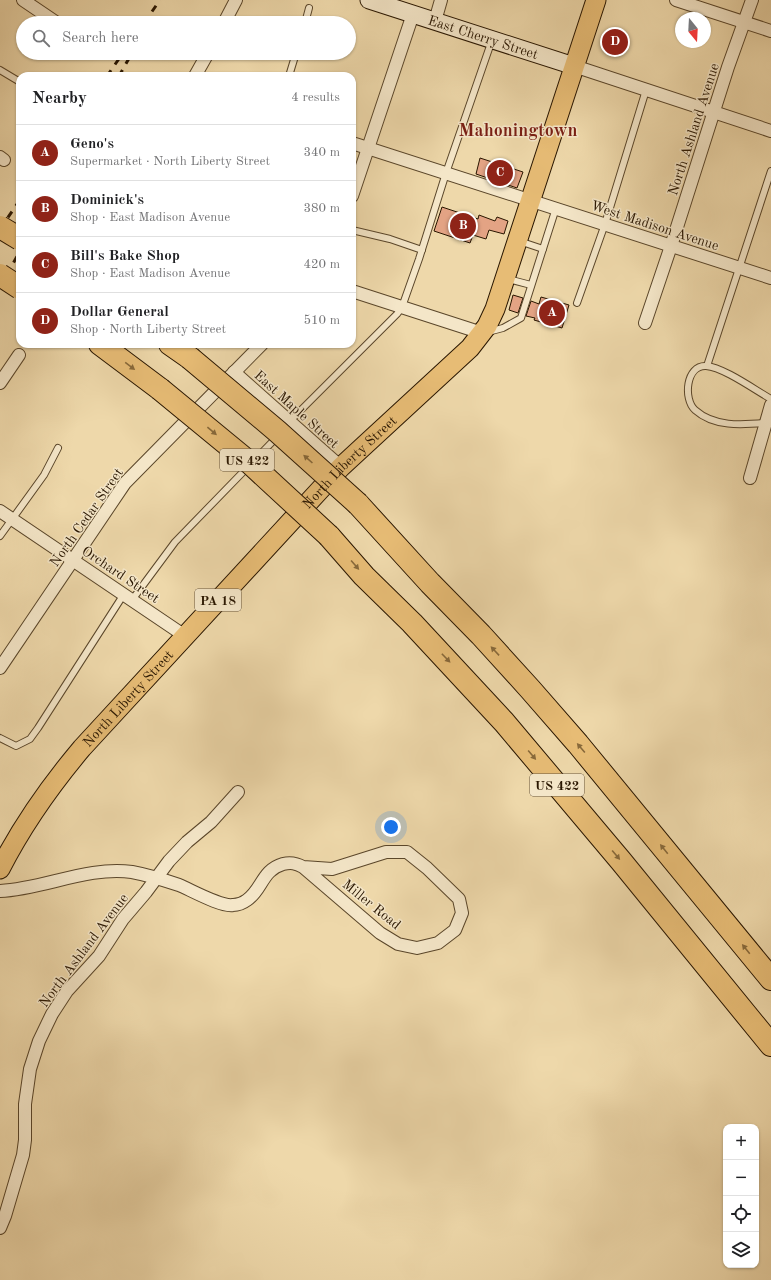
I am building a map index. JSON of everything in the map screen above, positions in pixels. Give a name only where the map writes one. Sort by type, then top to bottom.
[{"type":"highway","points":[[0,227],[16,237]]},
{"type":"highway","points":[[0,275],[16,285]]},
{"type":"highway","name":"US 422","points":[[105,348],[160,389],[250,463],[329,536],[364,576],[412,623],[504,722],[621,861],[771,1045]]},
{"type":"highway","name":"US 422","points":[[176,348],[190,358],[277,431],[358,504],[530,689],[588,756],[771,979]]},
{"type":"main road","name":"North Liberty Street","points":[[0,869],[22,828],[47,791],[82,748],[341,467],[464,355],[482,333],[492,318],[596,0]]},
{"type":"street","points":[[23,0],[47,16]]},
{"type":"street","points":[[228,16],[236,0]]},
{"type":"street","name":"East Cherry Street","points":[[370,0],[574,66]]},
{"type":"street","points":[[434,21],[441,0]]},
{"type":"street","points":[[676,0],[771,31]]},
{"type":"street","name":"North Ashland Avenue","points":[[645,323],[728,67],[752,0]]},
{"type":"street","points":[[356,184],[413,14]]},
{"type":"street","points":[[198,72],[204,60]]},
{"type":"street","points":[[574,66],[771,131]]},
{"type":"street","name":"West Madison Avenue","points":[[356,144],[771,278]]},
{"type":"street","points":[[356,292],[482,333]]},
{"type":"street","name":"North Cedar Street","points":[[0,668],[125,483],[258,348]]},
{"type":"street","points":[[0,383],[19,356]]},
{"type":"street","name":"East Maple Street","points":[[234,372],[341,467]]},
{"type":"street","points":[[750,478],[771,405]]},
{"type":"street","name":"Orchard Street","points":[[0,511],[185,636]]},
{"type":"street","name":"North Ashland Avenue","points":[[0,1228],[23,1155],[25,1140],[25,1104],[30,1069],[39,1041],[52,1014],[67,991],[99,956],[123,920],[168,861],[182,846],[211,822],[238,792]]},
{"type":"street","name":"Miller Road","points":[[0,891],[17,890],[96,872],[132,872],[178,885],[223,904],[234,905],[247,900],[271,870],[279,865],[296,863],[303,867],[380,933],[398,944],[416,948],[438,943],[455,930],[462,913],[459,899],[427,868],[407,852],[386,852],[332,869],[303,867]]},
{"type":"lane","points":[[307,16],[309,8]]},
{"type":"lane","points":[[0,738],[16,746],[30,739],[128,597],[175,542],[290,422],[397,314],[402,307],[492,40]]},
{"type":"lane","points":[[290,72],[294,60]]},
{"type":"lane","points":[[0,70],[16,80]]},
{"type":"lane","points":[[577,303],[604,224],[646,90]]},
{"type":"lane","points":[[708,366],[771,171]]},
{"type":"lane","points":[[482,333],[504,328],[521,318],[556,208]]},
{"type":"lane","points":[[356,231],[390,239],[422,250]]},
{"type":"lane","points":[[517,241],[543,249]]},
{"type":"lane","points":[[505,278],[531,285]]},
{"type":"lane","points":[[765,423],[726,424],[709,419],[694,409],[690,403],[688,388],[692,375],[696,369],[702,366],[708,366],[727,373],[771,399]]},
{"type":"lane","points":[[0,536],[44,475],[58,448]]},
{"type":"building","points":[[480,158],[523,172],[517,188],[476,174]]},
{"type":"building","points":[[442,207],[478,219],[479,215],[495,221],[497,217],[508,221],[504,234],[489,230],[486,239],[473,235],[470,243],[434,231]]},
{"type":"building","points":[[513,295],[523,298],[518,313],[509,310]]},
{"type":"building","points":[[541,297],[569,305],[562,328],[534,320],[535,318],[526,316],[531,301],[539,304]]},
{"type":"railway","points":[[149,16],[160,0]]},
{"type":"railway","points":[[110,72],[118,60]]},
{"type":"railway","points":[[121,72],[128,60]]},
{"type":"railway","points":[[0,229],[16,206]]},
{"type":"railway","points":[[0,287],[16,258]]},
{"type":"place","name":"Dollar General","points":[[615,42]]},
{"type":"place","name":"Bill's Bake Shop","points":[[500,173]]},
{"type":"place","name":"Dominick's","points":[[463,226]]},
{"type":"place","name":"Geno's","points":[[552,313]]},
{"type":"district","name":"Mahoningtown","points":[[518,130]]}]
